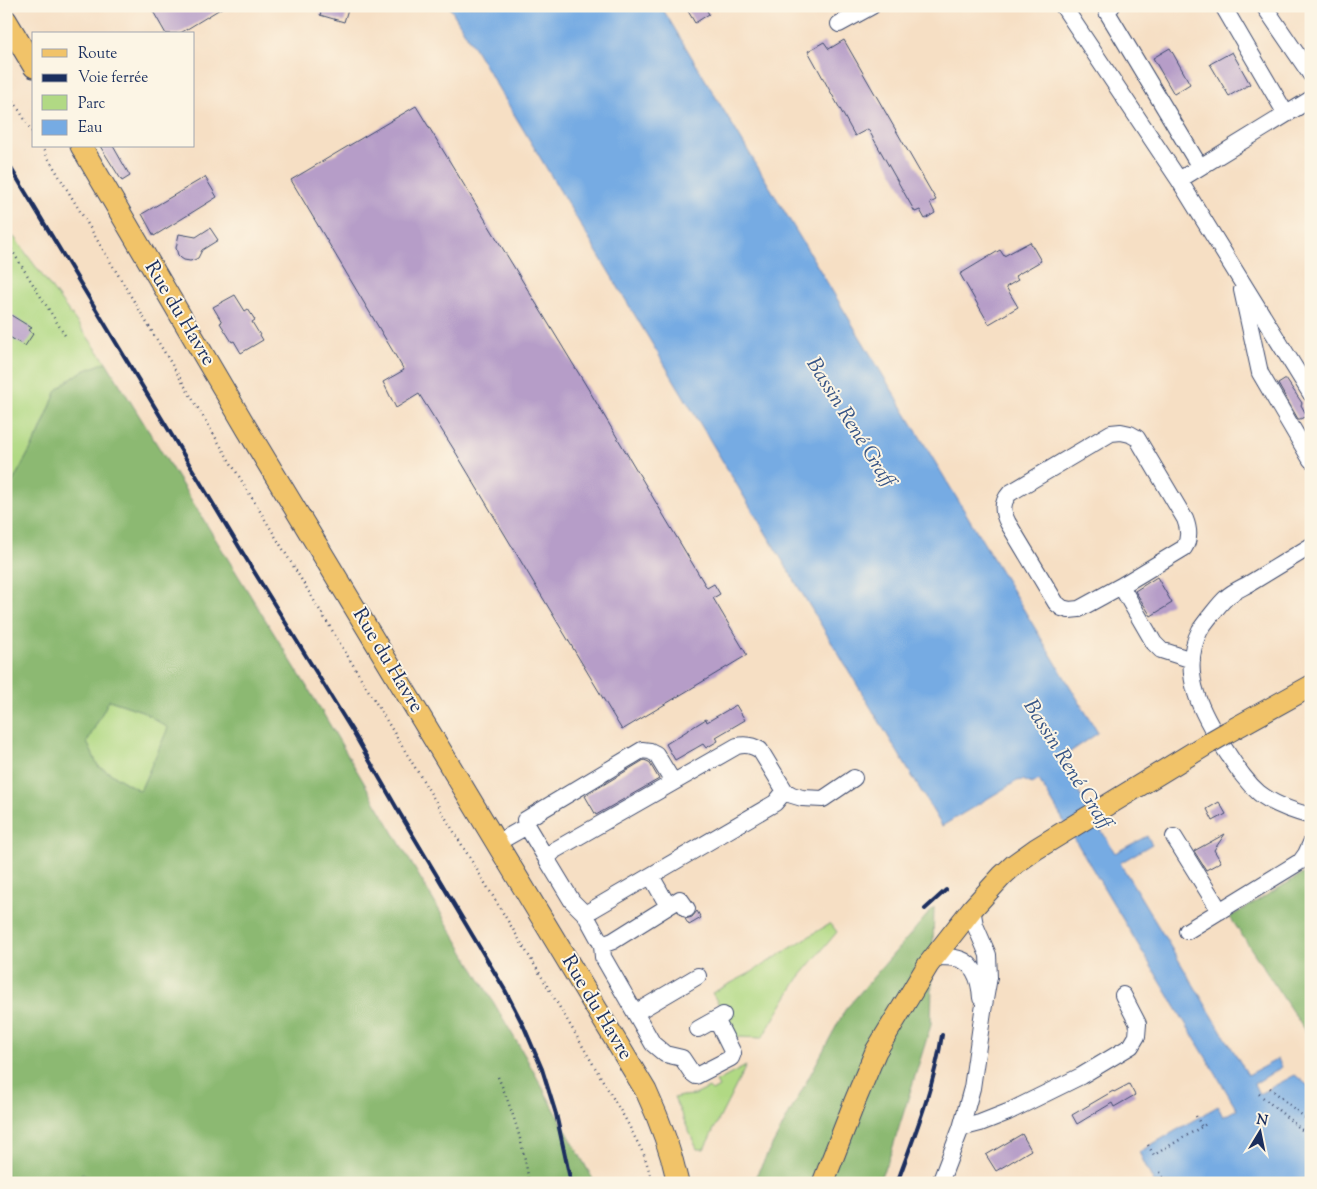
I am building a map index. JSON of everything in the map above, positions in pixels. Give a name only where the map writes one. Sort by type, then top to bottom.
[{"type":"main road","points":[[6,20],[32,64]]},
{"type":"main road","name":"Rue du Havre","points":[[82,148],[248,429],[646,1091],[658,1115],[678,1183]]},
{"type":"main road","points":[[823,1183],[876,1050],[891,1025],[932,961],[954,932],[972,909],[1015,864],[1063,832],[1228,732],[1311,686]]},
{"type":"street","points":[[839,24],[872,6]]},
{"type":"street","points":[[1063,6],[1178,180],[1311,394]]},
{"type":"street","points":[[1222,6],[1286,114]]},
{"type":"street","points":[[1264,6],[1311,75]]},
{"type":"street","points":[[1108,8],[1200,167]]},
{"type":"street","points":[[1178,180],[1311,99]]},
{"type":"street","points":[[1239,278],[1260,373],[1311,460]]},
{"type":"street","points":[[1121,432],[1136,438],[1185,520],[1188,526],[1188,535],[1184,548],[1121,586],[1079,610],[1062,608],[1056,603],[1008,523],[1003,514],[1003,504],[1010,493],[1111,433],[1121,432]]},
{"type":"street","points":[[1311,535],[1307,548],[1226,598],[1200,629],[1194,646],[1192,660],[1192,677],[1199,704],[1209,725],[1243,777],[1273,802],[1311,816]]},
{"type":"street","points":[[1121,586],[1151,638],[1161,650],[1192,660]]},
{"type":"street","points":[[549,863],[549,856],[554,850],[737,746],[753,746],[760,750],[785,791],[802,798],[822,799],[854,778]]},
{"type":"street","points":[[673,782],[656,754],[642,750],[525,820],[525,827],[572,901],[585,914],[602,946],[603,957],[653,1044],[665,1054],[687,1054],[692,1073],[696,1076],[731,1058],[733,1054],[719,1017],[698,1029]]},
{"type":"street","points":[[585,914],[775,802],[785,791]]},
{"type":"street","points":[[497,843],[525,827]]},
{"type":"street","points":[[1174,838],[1220,911]]},
{"type":"street","points":[[1187,931],[1301,861],[1311,843]]},
{"type":"street","points":[[650,876],[668,906]]},
{"type":"street","points":[[602,946],[680,899],[687,909]]},
{"type":"street","points":[[940,1183],[961,1128],[972,1088],[989,978],[988,955],[975,924],[972,909]]},
{"type":"street","points":[[932,961],[957,958],[970,965],[981,991],[983,1011]]},
{"type":"street","points":[[635,1013],[698,976]]},
{"type":"street","points":[[961,1128],[1008,1112],[1081,1076],[1131,1046],[1138,1036],[1138,1024],[1124,995]]},
{"type":"path","points":[[6,88],[32,132]]},
{"type":"path","points":[[42,148],[543,979],[626,1120],[644,1155],[653,1183]]},
{"type":"path","points":[[6,241],[66,337]]},
{"type":"path","points":[[498,1077],[510,1103],[526,1162],[529,1183]]},
{"type":"path","points":[[1270,1088],[1311,1123]]},
{"type":"path","points":[[1259,1094],[1311,1136]]},
{"type":"path","points":[[1196,1116],[1202,1127]]},
{"type":"path","points":[[1148,1145],[1154,1155],[1208,1123]]},
{"type":"path","points":[[1160,1172],[1166,1183]]},
{"type":"green space","points":[[14,237],[106,362],[81,372],[57,390],[39,434],[6,494],[6,242]]},
{"type":"green space","points":[[106,362],[317,703],[524,1054],[595,1183],[99,1183],[82,1173],[78,1183],[6,1183],[6,494],[39,434],[57,390],[81,372]],"holes":[[[109,700],[142,711],[168,728],[140,791],[98,766],[87,742]]]},
{"type":"green space","points":[[109,700],[142,711],[169,728],[140,791],[98,766],[87,742]]},
{"type":"green space","points":[[1311,869],[1311,1040],[1230,917]]},
{"type":"green space","points":[[934,907],[931,1025],[891,1153],[878,1183],[752,1183],[845,1010]]},
{"type":"green space","points":[[829,924],[837,932],[798,979],[762,1038],[737,1037],[726,1013],[712,993],[752,972]]},
{"type":"green space","points":[[746,1066],[704,1149],[697,1149],[674,1098],[695,1095],[709,1088],[712,1091],[719,1087],[716,1082]]},
{"type":"green space","points":[[82,1173],[99,1183],[78,1183]]},
{"type":"water","name":"Bassin René Graff","points":[[449,6],[661,6],[1098,733],[1070,752],[1068,760],[1062,765],[1115,853],[1147,836],[1152,844],[1120,863],[1248,1075],[1278,1059],[1282,1067],[1254,1084],[1259,1094],[1295,1075],[1311,1088],[1311,1183],[1154,1183],[1139,1152],[1218,1106],[1223,1117],[1237,1109],[1039,780],[1032,784],[1023,780],[1017,781],[942,826]]},
{"type":"building","points":[[150,6],[225,6],[182,32],[165,32]]},
{"type":"building","points":[[323,6],[349,6],[344,22],[320,15]]},
{"type":"building","points":[[685,6],[704,6],[709,14],[695,23]]},
{"type":"building","points":[[844,40],[936,200],[930,203],[935,213],[925,219],[920,210],[915,212],[868,129],[855,136],[808,51],[824,42],[829,49]]},
{"type":"building","points":[[1170,48],[1190,84],[1174,94],[1153,58]]},
{"type":"building","points":[[1232,52],[1250,84],[1229,96],[1210,64]]},
{"type":"building","points":[[416,106],[707,588],[714,584],[720,594],[713,598],[747,655],[622,730],[419,394],[396,408],[383,382],[404,370],[291,180]]},
{"type":"building","points":[[101,148],[114,148],[130,176],[122,181]]},
{"type":"building","points":[[205,177],[217,197],[154,236],[142,214]]},
{"type":"building","points":[[210,228],[218,240],[202,250],[198,258],[190,261],[184,260],[178,255],[176,248],[179,234],[196,237]]},
{"type":"building","points":[[1030,242],[1041,261],[1015,276],[1018,280],[1006,287],[1018,307],[989,324],[960,274],[1000,250],[1004,256]]},
{"type":"building","points":[[235,295],[245,311],[248,309],[255,320],[252,322],[263,340],[241,353],[220,323],[222,322],[213,307]]},
{"type":"building","points":[[6,312],[32,328],[28,330],[33,334],[25,346],[6,335]]},
{"type":"building","points":[[1286,379],[1302,403],[1301,405],[1307,416],[1298,419],[1278,384]]},
{"type":"building","points":[[1157,577],[1172,603],[1151,616],[1135,591]]},
{"type":"building","points":[[736,705],[745,720],[716,737],[718,741],[706,748],[703,744],[675,760],[666,744],[706,719],[707,722]]},
{"type":"building","points":[[644,760],[649,762],[659,779],[596,815],[585,796]]},
{"type":"building","points":[[1219,802],[1226,814],[1213,821],[1207,809]]},
{"type":"building","points":[[1225,834],[1214,850],[1221,862],[1206,870],[1194,851]]},
{"type":"building","points":[[697,911],[701,918],[689,925],[685,919],[692,917]]},
{"type":"building","points":[[1129,1084],[1135,1095],[1114,1107],[1112,1103],[1077,1124],[1072,1115]]},
{"type":"building","points":[[1022,1134],[1031,1150],[996,1171],[986,1155]]},
{"type":"railway","points":[[6,160],[353,732],[505,990],[524,1027],[542,1069],[556,1114],[571,1183]]},
{"type":"railway","points":[[925,909],[946,890]]},
{"type":"railway","points":[[897,1183],[929,1092],[942,1035]]}]
